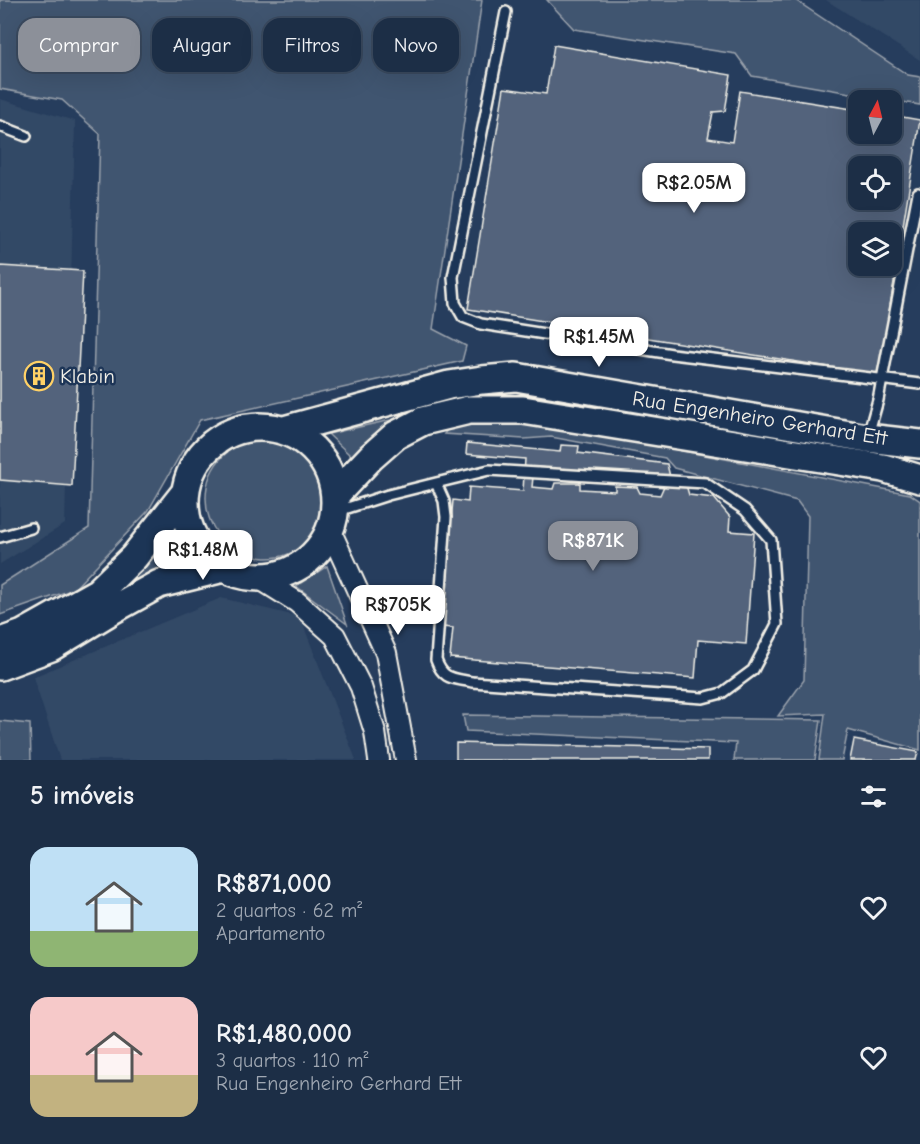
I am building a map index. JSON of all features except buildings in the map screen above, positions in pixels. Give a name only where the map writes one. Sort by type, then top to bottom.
[{"type":"main road","name":"Rua Engenheiro Gerhard Ett","points":[[284,430],[449,385],[516,377],[867,438],[920,444]]},
{"type":"main road","name":"Rua Engenheiro Gerhard Ett","points":[[334,512],[371,457],[396,435],[423,421],[469,410],[523,410],[883,468],[920,479]]},
{"type":"main road","points":[[262,426],[284,430],[303,440],[319,455],[330,474],[334,512],[318,549],[301,565],[280,574],[257,577],[240,575],[224,568],[206,555],[193,537],[185,517],[184,495],[189,472],[201,453],[218,438],[239,429],[262,426]]},
{"type":"main road","points":[[0,642],[23,634],[98,592],[134,557],[184,495]]},
{"type":"main road","points":[[0,666],[51,647],[159,584],[224,568]]},
{"type":"street","points":[[334,512],[386,653],[406,760]]},
{"type":"street","points":[[257,577],[297,602],[335,636],[361,687],[375,732],[379,760]]},
{"type":"lane","points":[[506,12],[453,277],[456,303],[463,317],[481,324],[672,354],[920,384]]},
{"type":"lane","points":[[0,126],[26,136]]},
{"type":"lane","points":[[867,438],[882,380],[918,193]]},
{"type":"lane","points":[[334,512],[388,495],[436,483],[489,470],[705,483],[745,510],[771,540],[777,624],[753,670],[722,693],[703,698],[472,682],[446,676],[436,660],[446,517],[444,501],[436,483]]},
{"type":"lane","points":[[0,537],[31,528]]},
{"type":"shaded area","points":[[0,0],[482,0],[433,329],[466,346],[462,361],[200,420],[148,511],[74,589],[0,615],[0,585],[89,528],[100,134],[62,100],[0,89]]},
{"type":"shaded area","points":[[547,0],[795,0],[908,75],[920,77],[920,105],[902,102],[902,90],[848,90],[848,93],[752,76],[736,54],[574,29]]},
{"type":"shaded area","points":[[826,0],[920,0],[920,60]]},
{"type":"shaded area","points":[[0,99],[75,121],[65,524],[0,564]]},
{"type":"shaded area","points":[[395,419],[351,456],[328,434]]},
{"type":"shaded area","points":[[525,421],[910,494],[920,501],[920,750],[848,730],[842,760],[819,760],[825,714],[778,716],[804,680],[808,516],[797,501],[674,468],[665,458],[551,437],[524,439],[444,434],[452,424]]},
{"type":"shaded area","points":[[266,438],[289,443],[308,456],[321,475],[326,498],[321,521],[308,540],[289,553],[266,558],[243,553],[224,540],[211,521],[206,498],[211,475],[224,456],[243,443]]},
{"type":"shaded area","points":[[172,528],[199,565],[124,582]]},
{"type":"shaded area","points":[[327,566],[347,624],[296,586]]},
{"type":"shaded area","points":[[221,598],[300,617],[356,760],[60,760],[33,677]]},
{"type":"shaded area","points":[[463,715],[821,720],[815,760],[734,760],[736,743],[466,731]]},
{"type":"shaded area","points":[[0,721],[30,724],[31,760],[0,760]]},
{"type":"place","name":"Klabin","points":[[39,376]]}]
